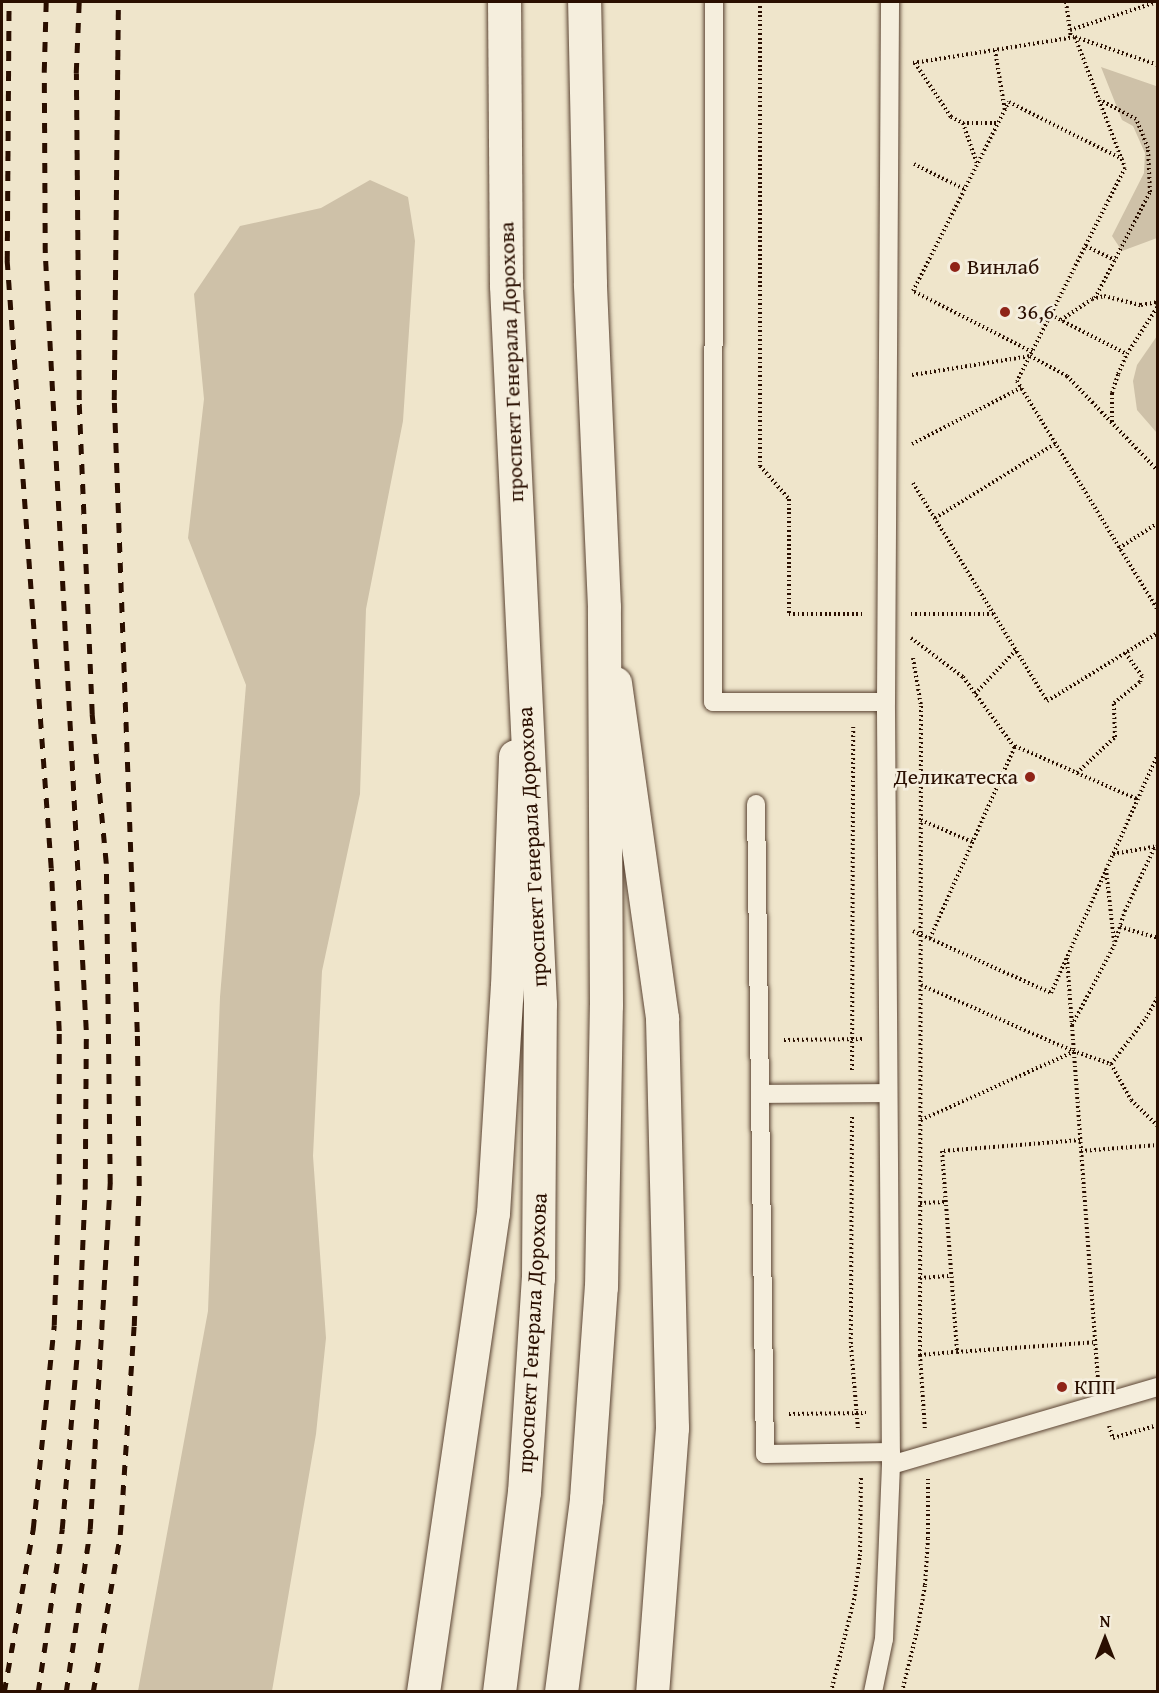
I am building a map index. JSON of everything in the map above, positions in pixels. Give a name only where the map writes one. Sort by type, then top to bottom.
[{"type":"main road","name":"проспект Генерала Дорохова","points":[[499,1692],[524,1491],[538,1278],[540,1004],[506,285],[504,2]]},
{"type":"main road","points":[[561,1692],[585,1499],[601,1287],[606,1005],[604,607],[590,283],[584,2]]},
{"type":"main road","points":[[604,607],[662,1018],[672,1428],[652,1692]]},
{"type":"main road","points":[[423,1692],[493,1213],[507,986],[521,610]]},
{"type":"lane","points":[[714,2],[713,702],[886,702]]},
{"type":"lane","points":[[873,1692],[884,1639],[891,1459],[886,702],[890,2]]},
{"type":"lane","points":[[756,804],[765,1454],[859,1453],[891,1459],[927,1455],[1158,1387]]},
{"type":"lane","points":[[760,1094],[888,1093]]},
{"type":"path","points":[[760,2],[760,466],[789,499],[789,614],[994,614]]},
{"type":"path","points":[[1066,2],[1070,30],[1100,100],[1125,168],[1017,381],[1158,610]]},
{"type":"path","points":[[1070,30],[1156,2]]},
{"type":"path","points":[[889,66],[1073,37],[1158,65]]},
{"type":"path","points":[[995,50],[1005,111]]},
{"type":"path","points":[[914,74],[915,52]]},
{"type":"path","points":[[915,63],[951,117],[963,123],[998,123]]},
{"type":"path","points":[[1095,298],[1150,192],[1148,148],[1136,119],[1100,100]]},
{"type":"path","points":[[913,291],[1009,102],[1122,159]]},
{"type":"path","points":[[963,123],[977,164]]},
{"type":"path","points":[[914,152],[914,175]]},
{"type":"path","points":[[914,164],[964,189]]},
{"type":"path","points":[[1086,246],[1115,260]]},
{"type":"path","points":[[913,280],[913,303]]},
{"type":"path","points":[[913,291],[1031,354],[1067,376],[1158,471]]},
{"type":"path","points":[[1061,320],[1095,298],[1104,296],[1141,304],[1158,304]]},
{"type":"path","points":[[1112,423],[1112,393],[1127,354],[1158,304]]},
{"type":"path","points":[[1051,315],[1127,354]]},
{"type":"path","points":[[912,375],[1031,354]]},
{"type":"path","points":[[912,363],[912,386]]},
{"type":"path","points":[[912,444],[1021,388]]},
{"type":"path","points":[[912,432],[912,456]]},
{"type":"path","points":[[935,518],[1055,444]]},
{"type":"path","points":[[911,491],[911,480],[1047,701],[1158,633]]},
{"type":"path","points":[[1119,548],[1158,523]]},
{"type":"path","points":[[910,603],[910,622]]},
{"type":"path","points":[[902,1692],[918,1628],[925,1585],[929,1524],[920,1355],[921,706],[910,630]]},
{"type":"path","points":[[910,638],[963,677],[1015,748]]},
{"type":"path","points":[[975,694],[1016,650]]},
{"type":"path","points":[[1077,773],[1115,738],[1114,703],[1140,682],[1142,676],[1125,653]]},
{"type":"path","points":[[831,1692],[854,1600],[860,1556],[862,1491],[851,1346],[853,702]]},
{"type":"path","points":[[1015,748],[1016,746],[1137,799]]},
{"type":"path","points":[[930,938],[1015,748]]},
{"type":"path","points":[[887,920],[1051,993],[1158,754]]},
{"type":"path","points":[[921,820],[972,842]]},
{"type":"path","points":[[1113,854],[1156,846]]},
{"type":"path","points":[[1072,1026],[1114,946],[1120,927],[1156,846]]},
{"type":"path","points":[[1106,869],[1114,946]]},
{"type":"path","points":[[1120,927],[1158,938]]},
{"type":"path","points":[[1066,958],[1100,1404]]},
{"type":"path","points":[[921,985],[1074,1051],[1111,1064],[1131,1100],[1158,1126]]},
{"type":"path","points":[[1111,1064],[1146,1018],[1158,997]]},
{"type":"path","points":[[759,1041],[921,1038]]},
{"type":"path","points":[[920,1120],[1074,1051]]},
{"type":"path","points":[[957,1352],[942,1150],[1080,1140]]},
{"type":"path","points":[[1081,1151],[1158,1145]]},
{"type":"path","points":[[920,1203],[946,1202]]},
{"type":"path","points":[[920,1278],[951,1276]]},
{"type":"path","points":[[920,1355],[1095,1342]]},
{"type":"path","points":[[765,1415],[924,1412]]},
{"type":"shaded area","points":[[1101,67],[1156,86],[1157,91],[1157,238],[1122,251],[1112,236],[1144,173],[1145,153],[1133,126],[1122,120]]},
{"type":"shaded area","points":[[370,180],[408,197],[415,241],[403,421],[366,609],[360,794],[322,971],[313,1156],[326,1338],[316,1434],[272,1691],[138,1691],[208,1311],[220,997],[246,685],[188,538],[204,399],[194,294],[240,226],[321,208]]},
{"type":"shaded area","points":[[1157,336],[1157,433],[1137,410],[1133,381],[1137,365]]},
{"type":"railway","points":[[4,1692],[33,1529],[54,1325],[59,1184],[59,1031],[51,868],[7,261],[9,2]]},
{"type":"railway","points":[[38,1692],[62,1529],[79,1330],[85,1189],[86,1030],[45,253],[46,2]]},
{"type":"railway","points":[[66,1692],[90,1529],[110,1184],[106,863],[92,714],[79,400],[76,73],[79,2]]},
{"type":"railway","points":[[93,1692],[120,1535],[134,1326],[139,1186],[137,1032],[114,400],[118,2]]},
{"type":"place","name":"Винлаб","points":[[955,267]]},
{"type":"place","name":"36,6","points":[[1005,312]]},
{"type":"place","name":"Деликатеска","points":[[1030,777]]},
{"type":"place","name":"КПП","points":[[1062,1387]]}]
